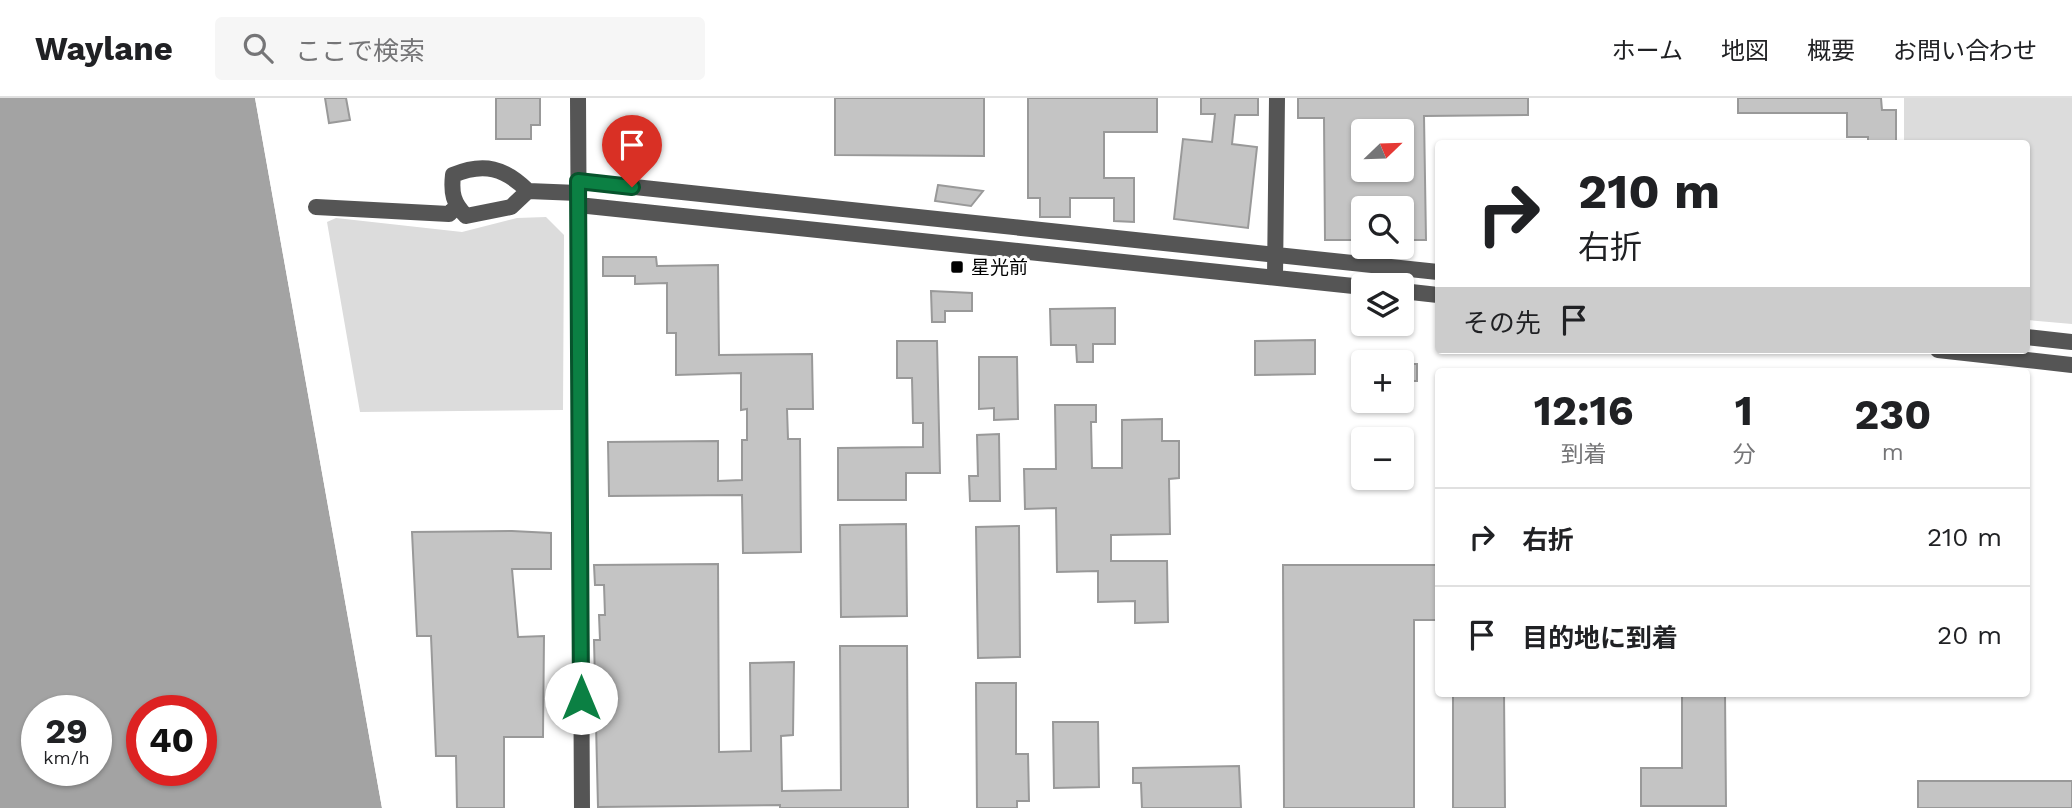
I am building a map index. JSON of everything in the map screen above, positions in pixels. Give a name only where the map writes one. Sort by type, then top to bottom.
[{"type":"street","points":[[578,98],[582,808]]},
{"type":"street","points":[[1275,277],[1277,98]]},
{"type":"street","points":[[528,191],[511,207],[467,216],[456,207],[451,191],[453,175],[469,168],[510,173],[528,191],[994,227],[1277,253],[1435,272]]},
{"type":"street","points":[[578,193],[1351,286]]},
{"type":"street","points":[[316,207],[449,214],[456,207]]},
{"type":"street","points":[[1414,292],[1435,295]]},
{"type":"street","points":[[2030,337],[2072,342]]},
{"type":"street","points":[[1974,354],[2072,365]]},
{"type":"shaded area","points":[[0,98],[255,98],[382,808],[0,808]]},
{"type":"shaded area","points":[[1904,98],[2072,98],[2072,324],[2030,320],[2030,140],[1904,140]]},
{"type":"shaded area","points":[[546,217],[564,235],[563,410],[360,412],[327,222],[336,218],[462,232],[517,218]]},
{"type":"pier","points":[[255,98],[258,98],[386,808],[382,808]]},
{"type":"building","points":[[325,98],[346,98],[350,120],[329,123]]},
{"type":"building","points":[[496,98],[540,98],[540,125],[531,125],[531,139],[496,139]]},
{"type":"building","points":[[835,98],[984,98],[984,156],[835,155]]},
{"type":"building","points":[[1028,98],[1157,98],[1157,132],[1104,132],[1104,178],[1134,178],[1134,222],[1114,221],[1114,198],[1070,198],[1070,217],[1040,217],[1040,198],[1028,198]]},
{"type":"building","points":[[1201,98],[1258,98],[1258,115],[1235,115],[1232,144],[1257,147],[1248,228],[1174,219],[1183,139],[1212,142],[1215,114],[1201,114]]},
{"type":"building","points":[[1298,98],[1528,98],[1528,115],[1424,116],[1426,240],[1414,240],[1414,196],[1351,196],[1351,240],[1325,240],[1324,118],[1298,118]]},
{"type":"building","points":[[1738,98],[1881,98],[1882,110],[1896,110],[1896,140],[1847,137],[1847,113],[1738,113]]},
{"type":"building","points":[[938,185],[983,191],[971,206],[935,201]]},
{"type":"building","points":[[603,257],[656,257],[657,266],[718,265],[719,355],[812,354],[813,409],[787,409],[788,439],[800,439],[801,552],[743,553],[742,495],[609,496],[608,442],[718,441],[718,481],[742,480],[742,440],[747,440],[747,409],[741,410],[741,373],[676,375],[676,333],[667,333],[667,283],[635,284],[635,276],[603,276]]},
{"type":"building","points":[[931,291],[972,293],[972,311],[945,311],[945,322],[932,322]]},
{"type":"building","points":[[1115,308],[1115,344],[1093,344],[1093,362],[1077,362],[1076,345],[1051,345],[1050,309]]},
{"type":"building","points":[[1315,340],[1315,374],[1255,375],[1255,341]]},
{"type":"building","points":[[897,341],[937,341],[940,473],[906,473],[906,500],[838,500],[838,448],[923,447],[923,423],[913,423],[912,378],[897,378]]},
{"type":"building","points":[[979,357],[1017,357],[1018,419],[994,420],[994,408],[979,409]]},
{"type":"building","points":[[1414,364],[1417,364],[1417,381],[1414,381]]},
{"type":"building","points":[[1055,405],[1096,405],[1096,422],[1091,422],[1092,468],[1122,468],[1122,420],[1162,419],[1162,441],[1179,441],[1179,478],[1169,479],[1170,534],[1111,535],[1111,561],[1167,561],[1168,622],[1135,623],[1135,601],[1098,602],[1098,571],[1057,572],[1056,508],[1025,509],[1024,469],[1056,469]]},
{"type":"building","points":[[999,434],[1000,501],[970,501],[969,476],[978,476],[977,435]]},
{"type":"building","points":[[906,524],[907,616],[841,617],[840,525]]},
{"type":"building","points":[[1019,526],[1020,657],[978,658],[976,527]]},
{"type":"building","points":[[412,532],[551,533],[551,569],[512,569],[518,637],[544,636],[543,737],[504,737],[504,808],[457,808],[456,756],[436,756],[431,636],[417,636]]},
{"type":"building","points":[[718,564],[719,752],[751,751],[750,663],[794,662],[793,735],[781,736],[782,791],[841,790],[840,646],[907,646],[908,808],[780,808],[780,805],[598,807],[594,640],[600,640],[599,615],[605,615],[604,585],[595,585],[594,565]]},
{"type":"building","points":[[1283,565],[1435,565],[1435,620],[1414,620],[1414,808],[1284,808]]},
{"type":"building","points":[[976,683],[1016,683],[1016,754],[1028,754],[1029,801],[1017,801],[1017,808],[977,808]]},
{"type":"building","points":[[1453,697],[1504,697],[1505,808],[1453,808]]},
{"type":"building","points":[[1682,697],[1725,697],[1726,806],[1641,806],[1641,768],[1682,768]]},
{"type":"building","points":[[1053,722],[1098,722],[1099,787],[1054,788]]},
{"type":"building","points":[[1239,766],[1241,808],[1142,808],[1141,783],[1133,783],[1133,768]]},
{"type":"building","points":[[1918,781],[2072,781],[2072,808],[1918,808]]},
{"type":"place","name":"星光前","points":[[957,267]]},
{"type":"route","points":[[581,698],[578,181],[632,187]]}]
